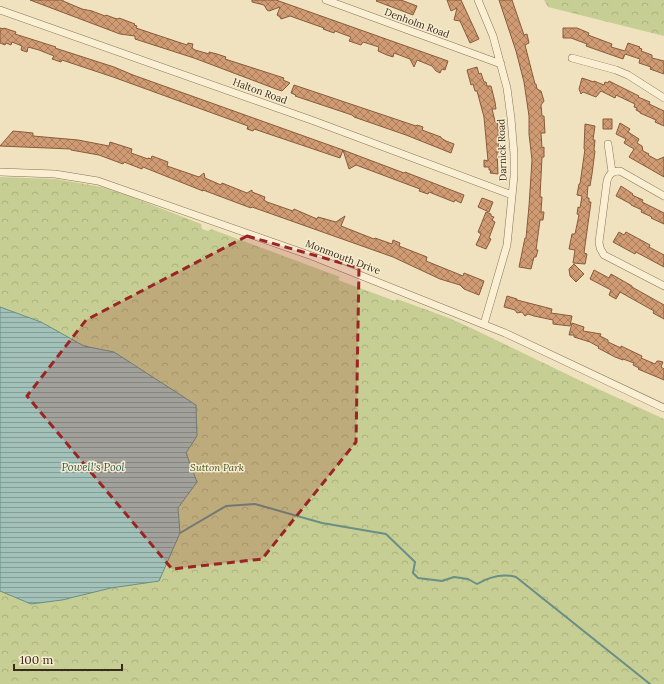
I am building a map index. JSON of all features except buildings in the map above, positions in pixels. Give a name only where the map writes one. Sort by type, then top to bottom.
[{"type":"street","name":"Denholm Road","points":[[326,0],[501,64]]},
{"type":"street","name":"Darnick Road","points":[[478,0],[488,23],[507,88],[514,162],[507,245],[484,324]]},
{"type":"street","name":"Halton Road","points":[[0,10],[314,121],[512,195]]},
{"type":"street","points":[[572,58],[580,64],[616,70],[628,75],[664,98]]},
{"type":"street","points":[[608,144],[612,172]]},
{"type":"street","points":[[664,196],[620,171],[612,172],[608,176],[607,181],[599,242],[600,248],[608,257],[664,286]]},
{"type":"street","name":"Monmouth Drive","points":[[0,172],[55,174],[98,181],[312,256],[505,333],[664,408]]},
{"type":"highlighted area","points":[[247,236],[359,268],[356,442],[262,559],[172,569],[27,396],[86,320]]},
{"type":"green space","points":[[544,0],[664,0],[664,36],[548,7]]},
{"type":"green space","name":"Sutton Park","points":[[0,177],[56,179],[102,187],[129,196],[201,224],[202,229],[208,231],[211,229],[340,277],[338,280],[395,301],[397,299],[449,318],[664,419],[664,684],[0,684]]},
{"type":"water","name":"Powell's Pool","points":[[0,307],[41,322],[84,346],[114,352],[196,405],[197,436],[186,453],[197,482],[178,508],[180,533],[159,581],[111,588],[62,600],[31,604],[0,591]]},
{"type":"waterway","points":[[180,533],[226,506],[255,504],[322,523],[386,534],[415,562],[413,573],[418,578],[442,581],[454,577],[468,579],[477,584],[496,576],[506,575],[516,577],[650,684]]}]
